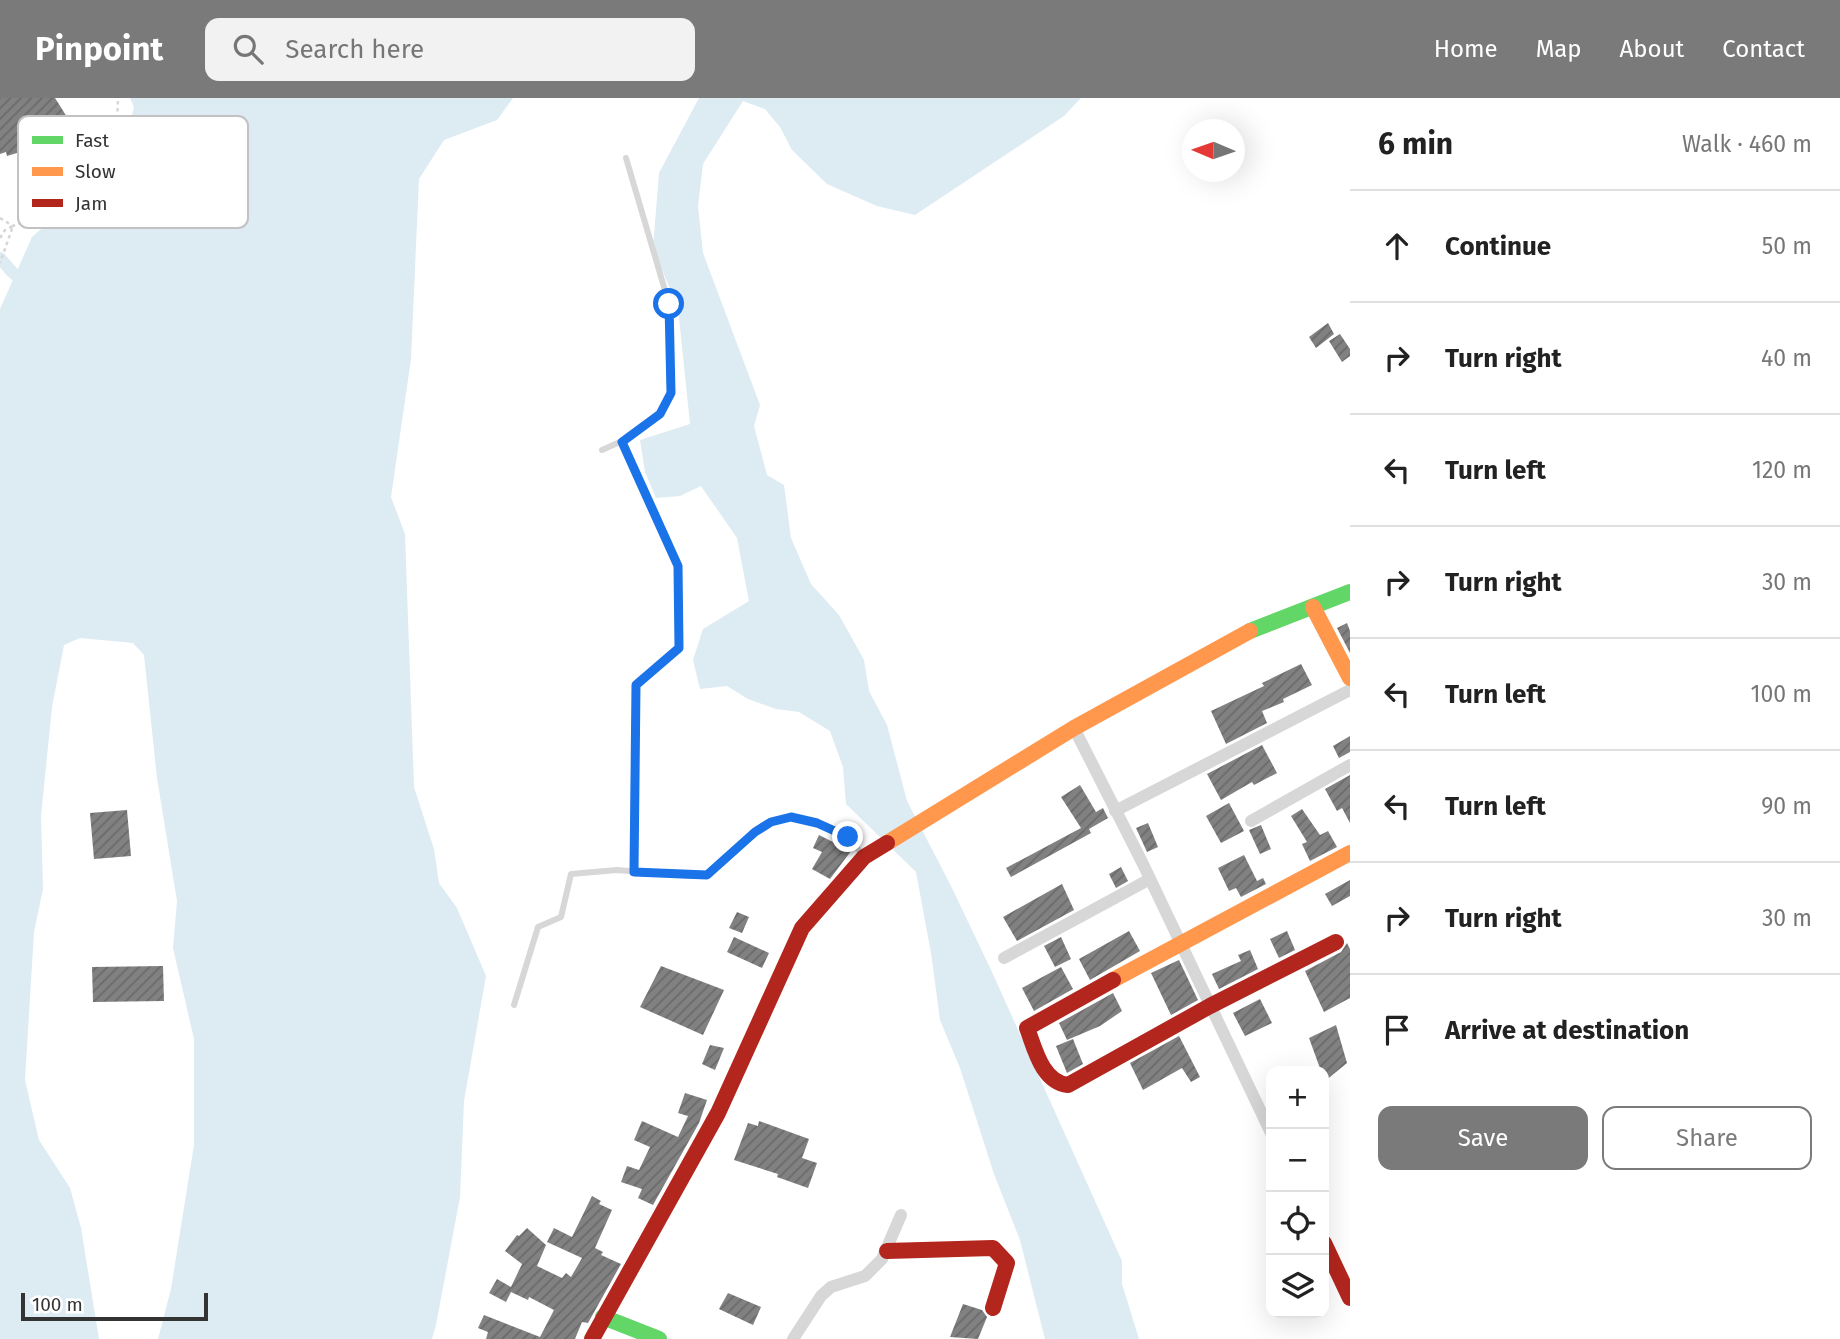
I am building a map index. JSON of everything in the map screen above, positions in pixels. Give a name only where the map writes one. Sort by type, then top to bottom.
[{"type":"street","points":[[592,1339],[718,1113],[802,928],[864,857],[1074,728],[1238,636],[1350,592]]},
{"type":"street","points":[[1313,607],[1350,678]]},
{"type":"street","points":[[1115,811],[1350,690]]},
{"type":"street","points":[[1074,728],[1150,878],[1269,1129]]},
{"type":"street","points":[[1251,821],[1350,765]]},
{"type":"street","points":[[1336,942],[1210,1006],[1068,1084],[1058,1084],[1051,1080],[1027,1028],[1180,942],[1350,853]]},
{"type":"street","points":[[1004,958],[1150,878]]},
{"type":"street","points":[[793,1339],[821,1296],[831,1287],[865,1276],[887,1251],[901,1215]]},
{"type":"street","points":[[887,1251],[993,1248],[1007,1263],[993,1308]]},
{"type":"street","points":[[1329,1254],[1350,1298]]},
{"type":"street","points":[[604,1317],[659,1339]]},
{"type":"lane","points":[[602,450],[622,442],[660,414],[671,393],[669,304],[626,158]]},
{"type":"lane","points":[[622,442],[678,566],[680,601],[679,648],[636,685],[634,872]]},
{"type":"lane","points":[[514,1005],[538,927],[561,917],[571,874],[617,870],[707,875],[755,832],[771,822],[791,817],[817,823],[848,837],[864,857]]},
{"type":"path","points":[[117,116],[118,98]]},
{"type":"path","points":[[0,218],[13,226]]},
{"type":"path","points":[[0,238],[5,230],[18,224]]},
{"type":"path","points":[[0,263],[13,226]]},
{"type":"shaded area","points":[[130,98],[513,98],[497,120],[444,140],[419,179],[411,359],[391,497],[405,534],[414,787],[434,849],[439,883],[457,908],[486,976],[464,1101],[460,1197],[432,1339],[158,1339],[171,1289],[194,1145],[194,1039],[173,948],[177,901],[157,778],[144,655],[133,643],[80,638],[64,645],[52,707],[41,816],[43,889],[34,932],[25,1080],[39,1140],[70,1188],[81,1228],[99,1339],[0,1339],[0,309],[32,237],[42,228],[248,228],[248,116],[132,116],[134,107]]},
{"type":"shaded area","points":[[699,98],[1081,98],[1064,116],[915,215],[877,206],[827,184],[792,150],[780,127],[765,109],[743,101],[703,164],[698,206],[703,253],[760,405],[754,426],[767,475],[784,485],[791,538],[811,584],[839,615],[864,660],[869,691],[887,725],[907,801],[992,972],[1122,1261],[1122,1284],[1139,1339],[1045,1339],[1020,1240],[994,1174],[960,1068],[940,1020],[916,872],[846,804],[843,767],[830,731],[799,712],[776,709],[748,699],[727,686],[700,689],[693,660],[703,629],[749,601],[737,538],[701,486],[680,496],[656,498],[645,472],[640,440],[690,424],[678,308],[653,248],[659,173]]},
{"type":"building","points":[[0,98],[55,98],[66,116],[18,116],[18,156],[17,153],[7,156],[6,152],[0,154]]},
{"type":"building","points":[[1328,323],[1334,334],[1316,348],[1309,337]]},
{"type":"building","points":[[1340,334],[1350,349],[1350,356],[1342,362],[1329,341]]},
{"type":"building","points":[[1347,623],[1350,631],[1350,653],[1337,628]]},
{"type":"building","points":[[1301,664],[1312,685],[1283,699],[1284,702],[1262,711],[1267,723],[1226,744],[1211,711],[1264,686],[1262,683]]},
{"type":"building","points":[[1350,736],[1350,752],[1339,758],[1333,746]]},
{"type":"building","points":[[1262,745],[1277,773],[1254,785],[1252,782],[1221,800],[1207,774]]},
{"type":"building","points":[[1350,775],[1350,823],[1342,808],[1337,811],[1325,789]]},
{"type":"building","points":[[1080,785],[1096,812],[1103,808],[1108,818],[1089,829],[1091,833],[1011,877],[1006,868],[1081,828],[1061,797]]},
{"type":"building","points":[[1229,803],[1244,831],[1221,843],[1206,816]]},
{"type":"building","points":[[1302,809],[1320,835],[1328,831],[1337,847],[1310,861],[1302,844],[1307,842],[1291,816]]},
{"type":"building","points":[[127,810],[131,856],[94,859],[90,813]]},
{"type":"building","points":[[1148,823],[1158,847],[1147,852],[1136,828]]},
{"type":"building","points":[[1261,825],[1271,849],[1260,854],[1249,830]]},
{"type":"building","points":[[819,835],[851,851],[830,879],[812,869],[822,852],[813,848]]},
{"type":"building","points":[[1244,855],[1257,881],[1263,878],[1266,884],[1241,897],[1236,888],[1229,891],[1218,868]]},
{"type":"building","points":[[1121,867],[1128,881],[1116,888],[1109,874]]},
{"type":"building","points":[[1350,880],[1350,896],[1332,906],[1325,894]]},
{"type":"building","points":[[1062,884],[1074,910],[1017,941],[1003,917]]},
{"type":"building","points":[[737,912],[749,917],[742,933],[729,928]]},
{"type":"building","points":[[1129,931],[1140,951],[1090,980],[1079,959]]},
{"type":"building","points":[[1287,931],[1295,950],[1279,958],[1270,939]]},
{"type":"building","points":[[734,937],[769,953],[762,968],[727,952]]},
{"type":"building","points":[[1061,937],[1071,959],[1055,967],[1044,946]]},
{"type":"building","points":[[1347,943],[1350,949],[1350,998],[1324,1012],[1305,971],[1341,952]]},
{"type":"building","points":[[1250,950],[1258,969],[1219,989],[1212,974],[1241,961],[1238,955]]},
{"type":"building","points":[[1179,960],[1198,1000],[1171,1015],[1151,973]]},
{"type":"building","points":[[163,966],[164,1001],[93,1002],[92,967]]},
{"type":"building","points":[[661,966],[724,990],[703,1035],[640,1007]]},
{"type":"building","points":[[1061,967],[1073,989],[1034,1011],[1022,988]]},
{"type":"building","points":[[1113,993],[1122,1011],[1100,1026],[1067,1040],[1059,1023]]},
{"type":"building","points":[[1260,999],[1272,1023],[1245,1036],[1233,1013]]},
{"type":"building","points":[[1336,1025],[1347,1063],[1329,1078],[1329,1066],[1319,1066],[1309,1038]]},
{"type":"building","points":[[1179,1036],[1200,1077],[1191,1082],[1182,1068],[1143,1090],[1130,1063]]},
{"type":"building","points":[[1073,1039],[1083,1064],[1067,1073],[1056,1046]]},
{"type":"building","points":[[710,1045],[724,1048],[715,1070],[702,1064]]},
{"type":"building","points":[[685,1093],[707,1100],[699,1123],[653,1205],[638,1198],[642,1189],[621,1182],[627,1166],[639,1170],[650,1147],[634,1140],[642,1121],[678,1137],[688,1116],[678,1113]]},
{"type":"building","points":[[759,1121],[809,1139],[802,1158],[817,1163],[808,1188],[777,1177],[778,1174],[734,1160],[748,1123],[758,1126]]},
{"type":"building","points":[[592,1196],[601,1201],[599,1204],[612,1210],[595,1248],[603,1252],[601,1255],[621,1264],[588,1323],[582,1322],[575,1339],[486,1339],[488,1332],[478,1328],[484,1315],[540,1337],[554,1310],[529,1297],[528,1300],[511,1292],[506,1302],[489,1293],[497,1279],[511,1287],[522,1264],[505,1251],[517,1235],[527,1228],[546,1245],[537,1266],[562,1278],[566,1273],[571,1277],[582,1258],[547,1242],[554,1228],[572,1237]]},
{"type":"building","points":[[728,1293],[761,1307],[753,1325],[719,1309]]},
{"type":"building","points":[[963,1304],[982,1310],[987,1317],[978,1339],[950,1337]]},
{"type":"waterway","points":[[0,258],[28,286]]},
{"type":"traffic: fast","points":[[1250,631],[1350,592]]},
{"type":"traffic: fast","points":[[603,1317],[659,1339]]},
{"type":"traffic: slow","points":[[1313,607],[1350,678]]},
{"type":"traffic: slow","points":[[887,843],[1074,728],[1250,631]]},
{"type":"traffic: slow","points":[[1113,980],[1350,853]]},
{"type":"traffic: jam","points":[[592,1339],[718,1113],[802,928],[864,857],[887,843]]},
{"type":"traffic: jam","points":[[1113,980],[1027,1028],[1041,1063],[1059,1083],[1068,1085],[1210,1006],[1336,942]]},
{"type":"traffic: jam","points":[[887,1251],[993,1248],[1007,1263],[993,1308]]},
{"type":"traffic: jam","points":[[1329,1254],[1350,1298]]},
{"type":"route","points":[[669,304],[671,393],[660,414],[622,442],[678,566],[680,601],[679,648],[636,685],[634,872],[707,875],[755,832],[771,822],[791,817],[817,823],[848,837]]}]
